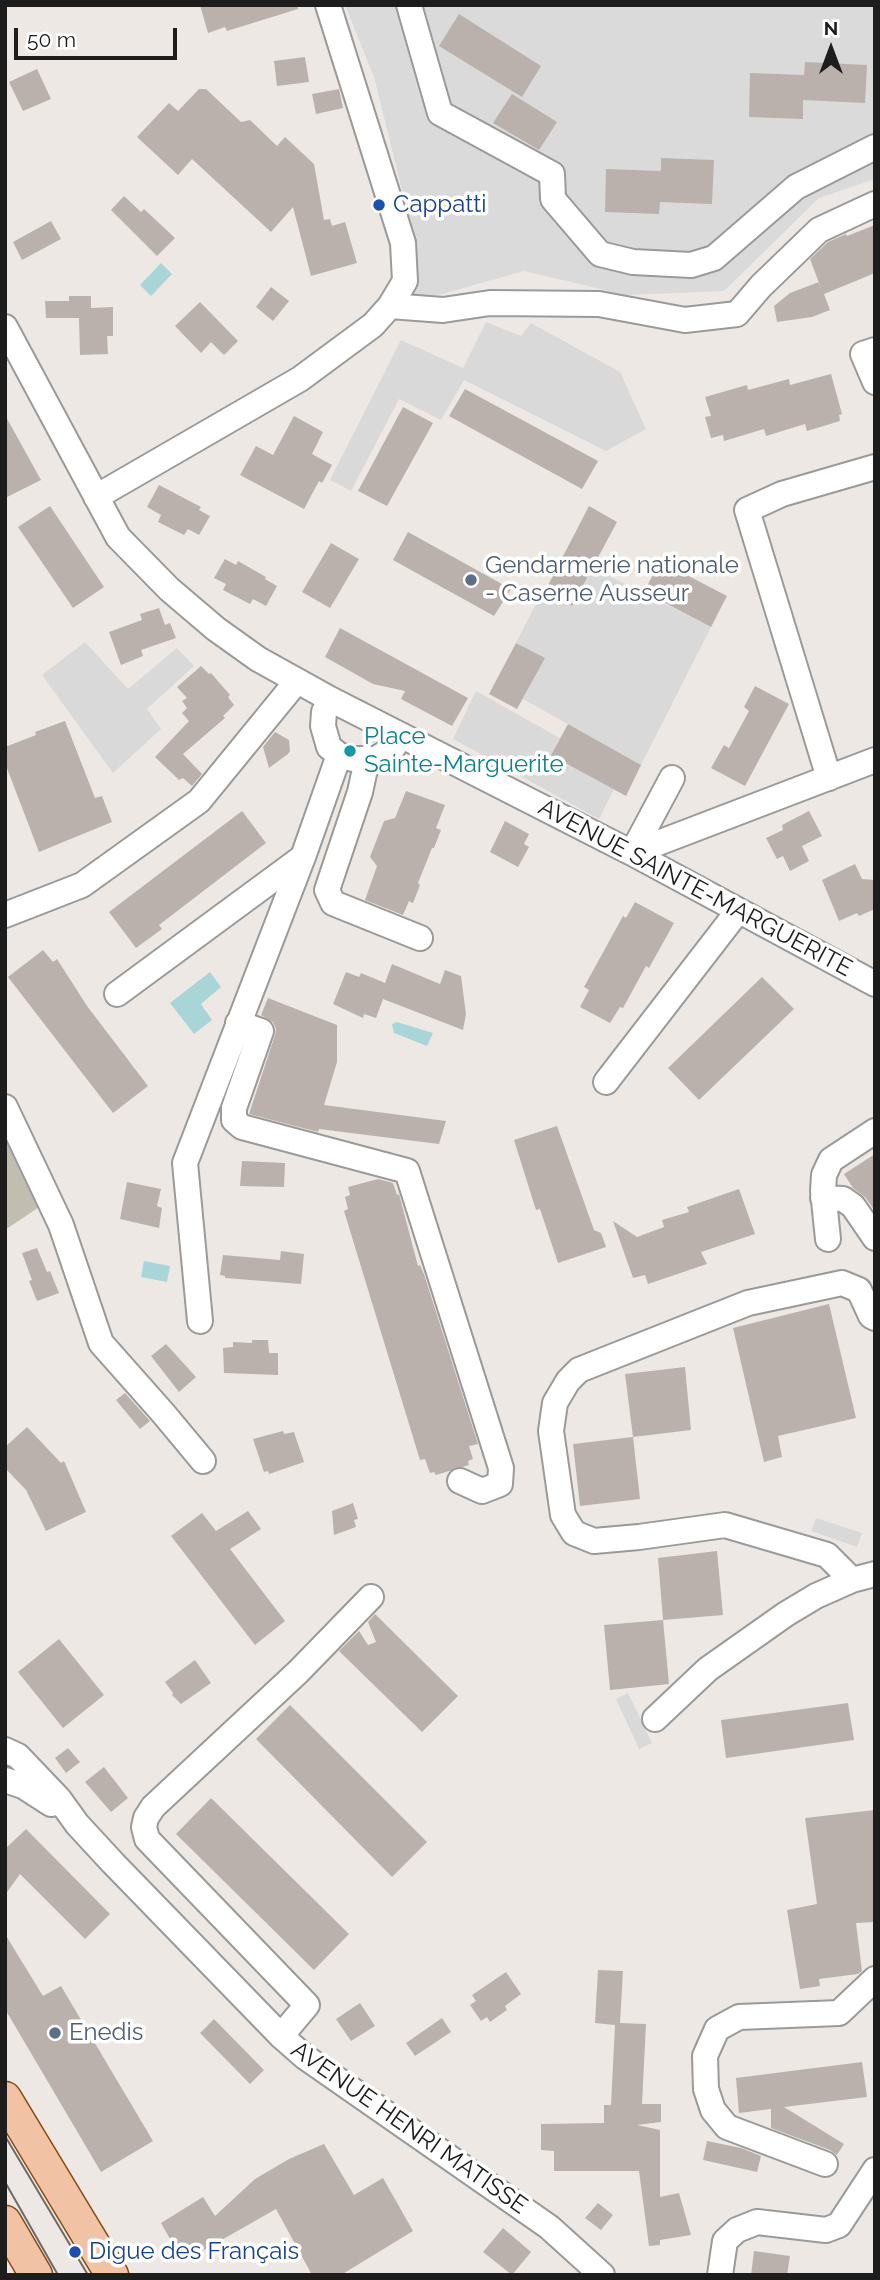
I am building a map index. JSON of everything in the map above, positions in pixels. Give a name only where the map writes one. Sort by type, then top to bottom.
[{"type":"main road","points":[[5,2098],[112,2275]]},
{"type":"main road","points":[[5,2222],[36,2275]]},
{"type":"street","points":[[96,497],[299,379],[373,325],[390,306],[405,281],[403,243],[328,5]]},
{"type":"street","points":[[409,5],[440,113],[552,174],[554,199],[600,254],[633,262],[691,265],[714,258],[796,187],[875,146]]},
{"type":"street","points":[[390,306],[443,310],[490,303],[598,304],[685,320],[737,314],[761,286],[819,230],[875,204]]},
{"type":"street","name":"AVENUE SAINTE-MARGUERITE","points":[[5,327],[124,545],[199,616],[240,647],[297,681],[632,853],[875,985]]},
{"type":"street","points":[[875,350],[863,354],[875,382]]},
{"type":"street","points":[[829,778],[747,510],[782,494],[875,467]]},
{"type":"street","points":[[5,915],[82,885],[199,801],[297,681]]},
{"type":"street","points":[[330,699],[324,712],[323,726],[329,747],[339,755],[354,759],[376,759],[393,748],[401,735]]},
{"type":"street","points":[[200,1321],[185,1163],[303,857],[339,755]]},
{"type":"street","points":[[367,760],[360,792],[327,890],[333,903],[420,939]]},
{"type":"street","points":[[632,853],[875,760]]},
{"type":"street","points":[[632,853],[672,778]]},
{"type":"street","points":[[117,994],[303,857]]},
{"type":"street","points":[[606,1082],[738,911]]},
{"type":"street","points":[[239,1023],[261,1031],[234,1108],[233,1120],[242,1127],[407,1171],[501,1468],[500,1484],[482,1491],[460,1481]]},
{"type":"street","points":[[5,1107],[61,1225],[101,1343],[203,1461]]},
{"type":"street","points":[[828,1239],[824,1175],[831,1160],[875,1130]]},
{"type":"street","points":[[824,1198],[843,1199],[853,1206],[875,1238]]},
{"type":"street","points":[[863,1577],[827,1555],[725,1525],[594,1541],[574,1533],[564,1515],[551,1431],[555,1403],[568,1381],[579,1370],[748,1303],[842,1283],[859,1290],[875,1318]]},
{"type":"street","points":[[655,1719],[708,1669],[751,1638],[816,1596],[863,1577]]},
{"type":"street","points":[[281,2036],[307,2005],[147,1839],[144,1827],[153,1807],[298,1672],[371,1597]]},
{"type":"street","name":"AVENUE HENRI MATISSE","points":[[5,1750],[18,1756],[59,1799],[77,1824],[113,1863],[281,2036],[305,2057],[548,2227],[602,2275]]},
{"type":"street","name":"AVENUE HENRI MATISSE","points":[[5,1780],[23,1786],[77,1824]]},
{"type":"street","points":[[825,2164],[727,2127],[713,2110],[706,2089],[705,2056],[717,2029],[739,2017],[839,2013],[875,1979]]},
{"type":"street","points":[[720,2275],[725,2241],[737,2231],[757,2222],[826,2230],[839,2225],[875,2170]]},
{"type":"shaded area","points":[[345,5],[875,5],[875,179],[819,198],[724,291],[626,295],[524,271],[442,294],[408,299],[417,267],[414,238],[374,77]]},
{"type":"shaded area","points":[[486,322],[521,336],[531,323],[620,372],[646,429],[606,451],[464,380],[441,420],[399,399],[351,491],[330,480],[401,340],[463,368]]},
{"type":"shaded area","points":[[593,568],[711,627],[641,765],[523,699],[544,658],[516,643],[543,590],[572,606]]},
{"type":"shaded area","points":[[85,642],[128,689],[177,648],[194,666],[147,709],[161,729],[113,773],[42,675]]},
{"type":"shaded area","points":[[476,691],[560,738],[551,754],[614,789],[599,819],[453,739]]},
{"type":"shaded area","points":[[5,1131],[45,1203],[5,1230]]},
{"type":"shaded area","points":[[816,1518],[862,1533],[857,1547],[811,1531]]},
{"type":"shaded area","points":[[628,1693],[652,1743],[639,1749],[616,1699]]},
{"type":"water","points":[[161,263],[172,274],[151,296],[140,285]]},
{"type":"water","points":[[210,972],[221,987],[201,1004],[212,1020],[194,1034],[170,1003]]},
{"type":"water","points":[[397,1022],[433,1033],[427,1046],[394,1033],[392,1024]]},
{"type":"water","points":[[144,1261],[170,1266],[167,1282],[141,1277]]},
{"type":"building","points":[[200,5],[297,5],[298,9],[227,31],[225,27],[208,33]]},
{"type":"building","points":[[459,14],[541,66],[522,97],[439,46]]},
{"type":"building","points":[[305,57],[309,82],[277,86],[274,61]]},
{"type":"building","points":[[805,62],[867,65],[865,103],[803,100],[803,119],[749,117],[750,73],[804,75]]},
{"type":"building","points":[[37,69],[51,99],[23,111],[9,82]]},
{"type":"building","points":[[199,89],[206,89],[241,122],[250,120],[277,146],[285,137],[314,164],[324,220],[330,219],[332,226],[345,222],[357,263],[311,276],[293,207],[271,232],[192,159],[178,175],[137,137],[169,103],[178,111]]},
{"type":"building","points":[[339,89],[343,108],[316,114],[312,94]]},
{"type":"building","points":[[512,94],[557,122],[539,150],[493,123]]},
{"type":"building","points":[[661,158],[714,160],[712,204],[660,202],[659,214],[605,212],[606,169],[661,171]]},
{"type":"building","points":[[124,196],[141,212],[144,209],[175,238],[157,256],[111,210]]},
{"type":"building","points":[[51,221],[61,239],[22,260],[13,242]]},
{"type":"building","points":[[875,225],[875,273],[824,294],[830,310],[812,317],[777,322],[774,306],[790,293],[819,282],[810,259],[828,242]]},
{"type":"building","points":[[271,287],[289,301],[273,321],[256,307]]},
{"type":"building","points":[[69,296],[91,296],[91,308],[113,307],[113,336],[107,336],[108,354],[80,355],[79,318],[46,318],[45,301],[69,301]]},
{"type":"building","points":[[200,302],[238,341],[224,355],[211,342],[201,353],[175,326]]},
{"type":"building","points":[[831,374],[842,414],[839,415],[840,421],[807,431],[805,424],[766,436],[764,429],[724,441],[723,435],[711,438],[705,417],[711,416],[705,397],[747,385],[748,390],[789,379],[790,385]]},
{"type":"building","points":[[465,389],[598,461],[582,489],[449,416]]},
{"type":"building","points":[[403,407],[433,423],[387,506],[358,491]]},
{"type":"building","points":[[5,415],[41,480],[5,498]]},
{"type":"building","points":[[294,416],[323,432],[312,454],[332,465],[322,483],[319,481],[304,509],[240,475],[256,446],[273,455]]},
{"type":"building","points":[[159,485],[201,507],[199,510],[210,516],[199,535],[188,529],[184,535],[158,522],[161,515],[147,507]]},
{"type":"building","points":[[50,506],[104,587],[73,608],[18,527]]},
{"type":"building","points":[[589,506],[617,522],[572,606],[545,591]]},
{"type":"building","points":[[408,532],[511,589],[494,616],[393,560]]},
{"type":"building","points":[[331,543],[359,559],[330,608],[302,592]]},
{"type":"building","points":[[225,559],[236,565],[238,561],[277,586],[266,606],[253,599],[250,604],[223,590],[226,584],[214,578]]},
{"type":"building","points":[[660,561],[727,596],[711,627],[644,592]]},
{"type":"building","points":[[159,608],[165,625],[170,623],[176,638],[141,650],[143,656],[121,665],[109,632],[142,620],[140,614]]},
{"type":"building","points":[[340,628],[468,698],[452,726],[401,699],[405,691],[373,684],[325,657]]},
{"type":"building","points":[[516,643],[545,658],[517,709],[489,694]]},
{"type":"building","points":[[201,666],[211,673],[230,695],[228,697],[234,705],[223,716],[225,718],[183,754],[202,774],[192,786],[183,778],[179,780],[155,757],[189,721],[182,713],[187,708],[182,701],[187,698],[177,687]]},
{"type":"building","points":[[755,686],[789,704],[745,786],[711,768],[724,745],[729,748],[749,711],[744,707]]},
{"type":"building","points":[[65,721],[95,798],[102,796],[112,822],[39,852],[5,763],[5,747]]},
{"type":"building","points":[[568,724],[641,765],[626,796],[551,755]]},
{"type":"building","points":[[275,732],[289,740],[290,751],[269,768],[263,747]]},
{"type":"building","points":[[406,791],[445,805],[436,828],[441,830],[418,883],[420,885],[413,903],[409,901],[403,915],[365,900],[377,866],[370,857],[384,821],[395,818]]},
{"type":"building","points":[[242,811],[266,843],[159,925],[162,929],[136,948],[109,912]]},
{"type":"building","points":[[809,811],[822,836],[802,846],[809,861],[790,871],[783,856],[777,859],[766,838],[783,830],[782,825]]},
{"type":"building","points":[[505,821],[529,834],[524,844],[529,847],[518,867],[490,852]]},
{"type":"building","points":[[855,864],[862,879],[875,880],[875,909],[839,921],[822,880]]},
{"type":"building","points":[[635,902],[674,923],[649,968],[646,966],[623,1008],[620,1007],[610,1023],[580,1007],[589,990],[584,987],[623,916],[626,918]]},
{"type":"building","points":[[43,950],[53,962],[57,959],[87,1006],[148,1086],[113,1113],[8,977]]},
{"type":"building","points":[[392,964],[440,984],[445,970],[461,976],[466,1014],[463,1030],[383,999],[376,1018],[364,1014],[363,1018],[333,1004],[346,972],[359,977],[361,973],[385,983]]},
{"type":"building","points":[[762,977],[794,1009],[699,1100],[668,1068]]},
{"type":"building","points":[[268,998],[337,1025],[337,1062],[324,1105],[446,1121],[439,1144],[319,1129],[318,1132],[249,1114],[276,1029],[273,1022],[261,1015]]},
{"type":"building","points":[[557,1126],[594,1230],[601,1233],[606,1247],[558,1263],[540,1209],[536,1210],[514,1140]]},
{"type":"building","points":[[875,1154],[875,1211],[844,1174]]},
{"type":"building","points":[[242,1161],[285,1163],[284,1187],[240,1186]]},
{"type":"building","points":[[378,1179],[393,1183],[397,1195],[399,1194],[418,1266],[420,1265],[424,1274],[478,1444],[469,1446],[473,1459],[468,1461],[469,1465],[436,1475],[434,1472],[430,1473],[425,1459],[420,1460],[344,1211],[348,1209],[345,1197],[350,1195],[348,1187]]},
{"type":"building","points":[[127,1182],[161,1189],[157,1206],[162,1208],[159,1228],[120,1219]]},
{"type":"building","points":[[739,1189],[755,1234],[701,1252],[707,1264],[648,1284],[645,1275],[633,1278],[613,1221],[637,1237],[664,1227],[662,1220],[689,1212],[687,1207]]},
{"type":"building","points":[[37,1248],[59,1293],[37,1301],[22,1253]]},
{"type":"building","points":[[281,1251],[304,1254],[301,1284],[225,1278],[220,1275],[223,1255],[280,1260]]},
{"type":"building","points":[[829,1304],[856,1418],[778,1436],[782,1457],[764,1462],[733,1328]]},
{"type":"building","points":[[252,1340],[268,1340],[269,1353],[278,1353],[278,1375],[224,1373],[223,1348],[233,1347],[233,1342],[252,1343]]},
{"type":"building","points":[[166,1344],[196,1377],[179,1392],[151,1356]]},
{"type":"building","points":[[685,1367],[691,1430],[633,1437],[625,1374]]},
{"type":"building","points":[[125,1393],[150,1421],[140,1429],[116,1400]]},
{"type":"building","points":[[27,1427],[61,1463],[64,1461],[86,1512],[46,1531],[26,1490],[5,1468],[5,1447]]},
{"type":"building","points":[[283,1431],[284,1434],[294,1432],[304,1462],[269,1474],[268,1471],[264,1472],[253,1439]]},
{"type":"building","points":[[633,1437],[640,1499],[580,1506],[573,1444]]},
{"type":"building","points":[[353,1503],[358,1519],[354,1520],[356,1527],[334,1535],[332,1511]]},
{"type":"building","points":[[248,1511],[261,1529],[230,1549],[285,1621],[255,1645],[171,1536],[202,1513],[216,1531]]},
{"type":"building","points":[[717,1551],[723,1615],[663,1620],[658,1558]]},
{"type":"building","points":[[375,1614],[458,1696],[422,1732],[339,1651],[359,1631],[368,1645],[376,1642],[368,1622]]},
{"type":"building","points":[[663,1620],[669,1684],[610,1690],[604,1625]]},
{"type":"building","points":[[59,1639],[104,1695],[63,1728],[18,1672]]},
{"type":"building","points":[[195,1660],[211,1683],[181,1704],[165,1682]]},
{"type":"building","points":[[848,1703],[854,1740],[726,1758],[721,1720]]},
{"type":"building","points":[[290,1705],[427,1842],[392,1877],[256,1739]]},
{"type":"building","points":[[68,1748],[80,1762],[66,1773],[55,1758]]},
{"type":"building","points":[[104,1767],[128,1798],[111,1812],[85,1782]]},
{"type":"building","points":[[211,1798],[349,1934],[314,1970],[176,1834]]},
{"type":"building","points":[[875,1810],[875,1922],[856,1923],[862,1971],[858,1974],[819,1979],[820,1986],[800,1989],[787,1910],[817,1904],[805,1818]]},
{"type":"building","points":[[26,1829],[110,1914],[85,1939],[20,1874],[5,1895],[5,1849]]},
{"type":"building","name":"Enedis","points":[[5,1934],[43,1996],[61,1986],[153,2141],[101,2172],[5,2009]]},
{"type":"building","points":[[598,1970],[623,1971],[620,2023],[646,2024],[642,2104],[661,2104],[661,2122],[637,2125],[660,2130],[660,2197],[679,2193],[691,2235],[660,2240],[660,2245],[649,2246],[639,2171],[554,2171],[554,2151],[541,2150],[541,2124],[604,2123],[604,2105],[611,2105],[615,2025],[595,2023]]},
{"type":"building","points":[[506,1972],[521,1994],[505,2006],[507,2010],[490,2022],[487,2017],[481,2021],[470,2005],[476,2001],[472,1995]]},
{"type":"building","points":[[360,2003],[375,2026],[351,2041],[336,2019]]},
{"type":"building","points":[[442,2018],[451,2032],[415,2056],[406,2043]]},
{"type":"building","points":[[214,2019],[264,2070],[250,2084],[200,2033]]},
{"type":"building","points":[[862,2062],[867,2097],[784,2107],[844,2144],[837,2155],[771,2128],[771,2109],[739,2113],[736,2078]]},
{"type":"building","points":[[707,2141],[741,2148],[761,2156],[757,2172],[703,2160]]},
{"type":"building","points":[[324,2144],[354,2195],[383,2178],[413,2231],[341,2275],[312,2275],[276,2209],[183,2262],[161,2223],[203,2197],[215,2216],[255,2179],[289,2159]]},
{"type":"building","points":[[598,2203],[613,2215],[601,2230],[585,2218]]},
{"type":"building","points":[[503,2228],[531,2252],[512,2275],[483,2252]]},
{"type":"building","points":[[754,2251],[790,2256],[787,2275],[751,2275]]},
{"type":"tram line","points":[[5,2136],[88,2275]]},
{"type":"tram line","points":[[5,2182],[58,2275]]},
{"type":"place","name":"Cappatti","points":[[379,205]]},
{"type":"place","name":"Gendarmerie nationale - Caserne Ausseur","points":[[471,580]]},
{"type":"place","name":"Place Sainte-Marguerite","points":[[350,751]]},
{"type":"place","name":"Enedis","points":[[55,2033]]},
{"type":"place","name":"Digue des Français","points":[[75,2252]]}]
